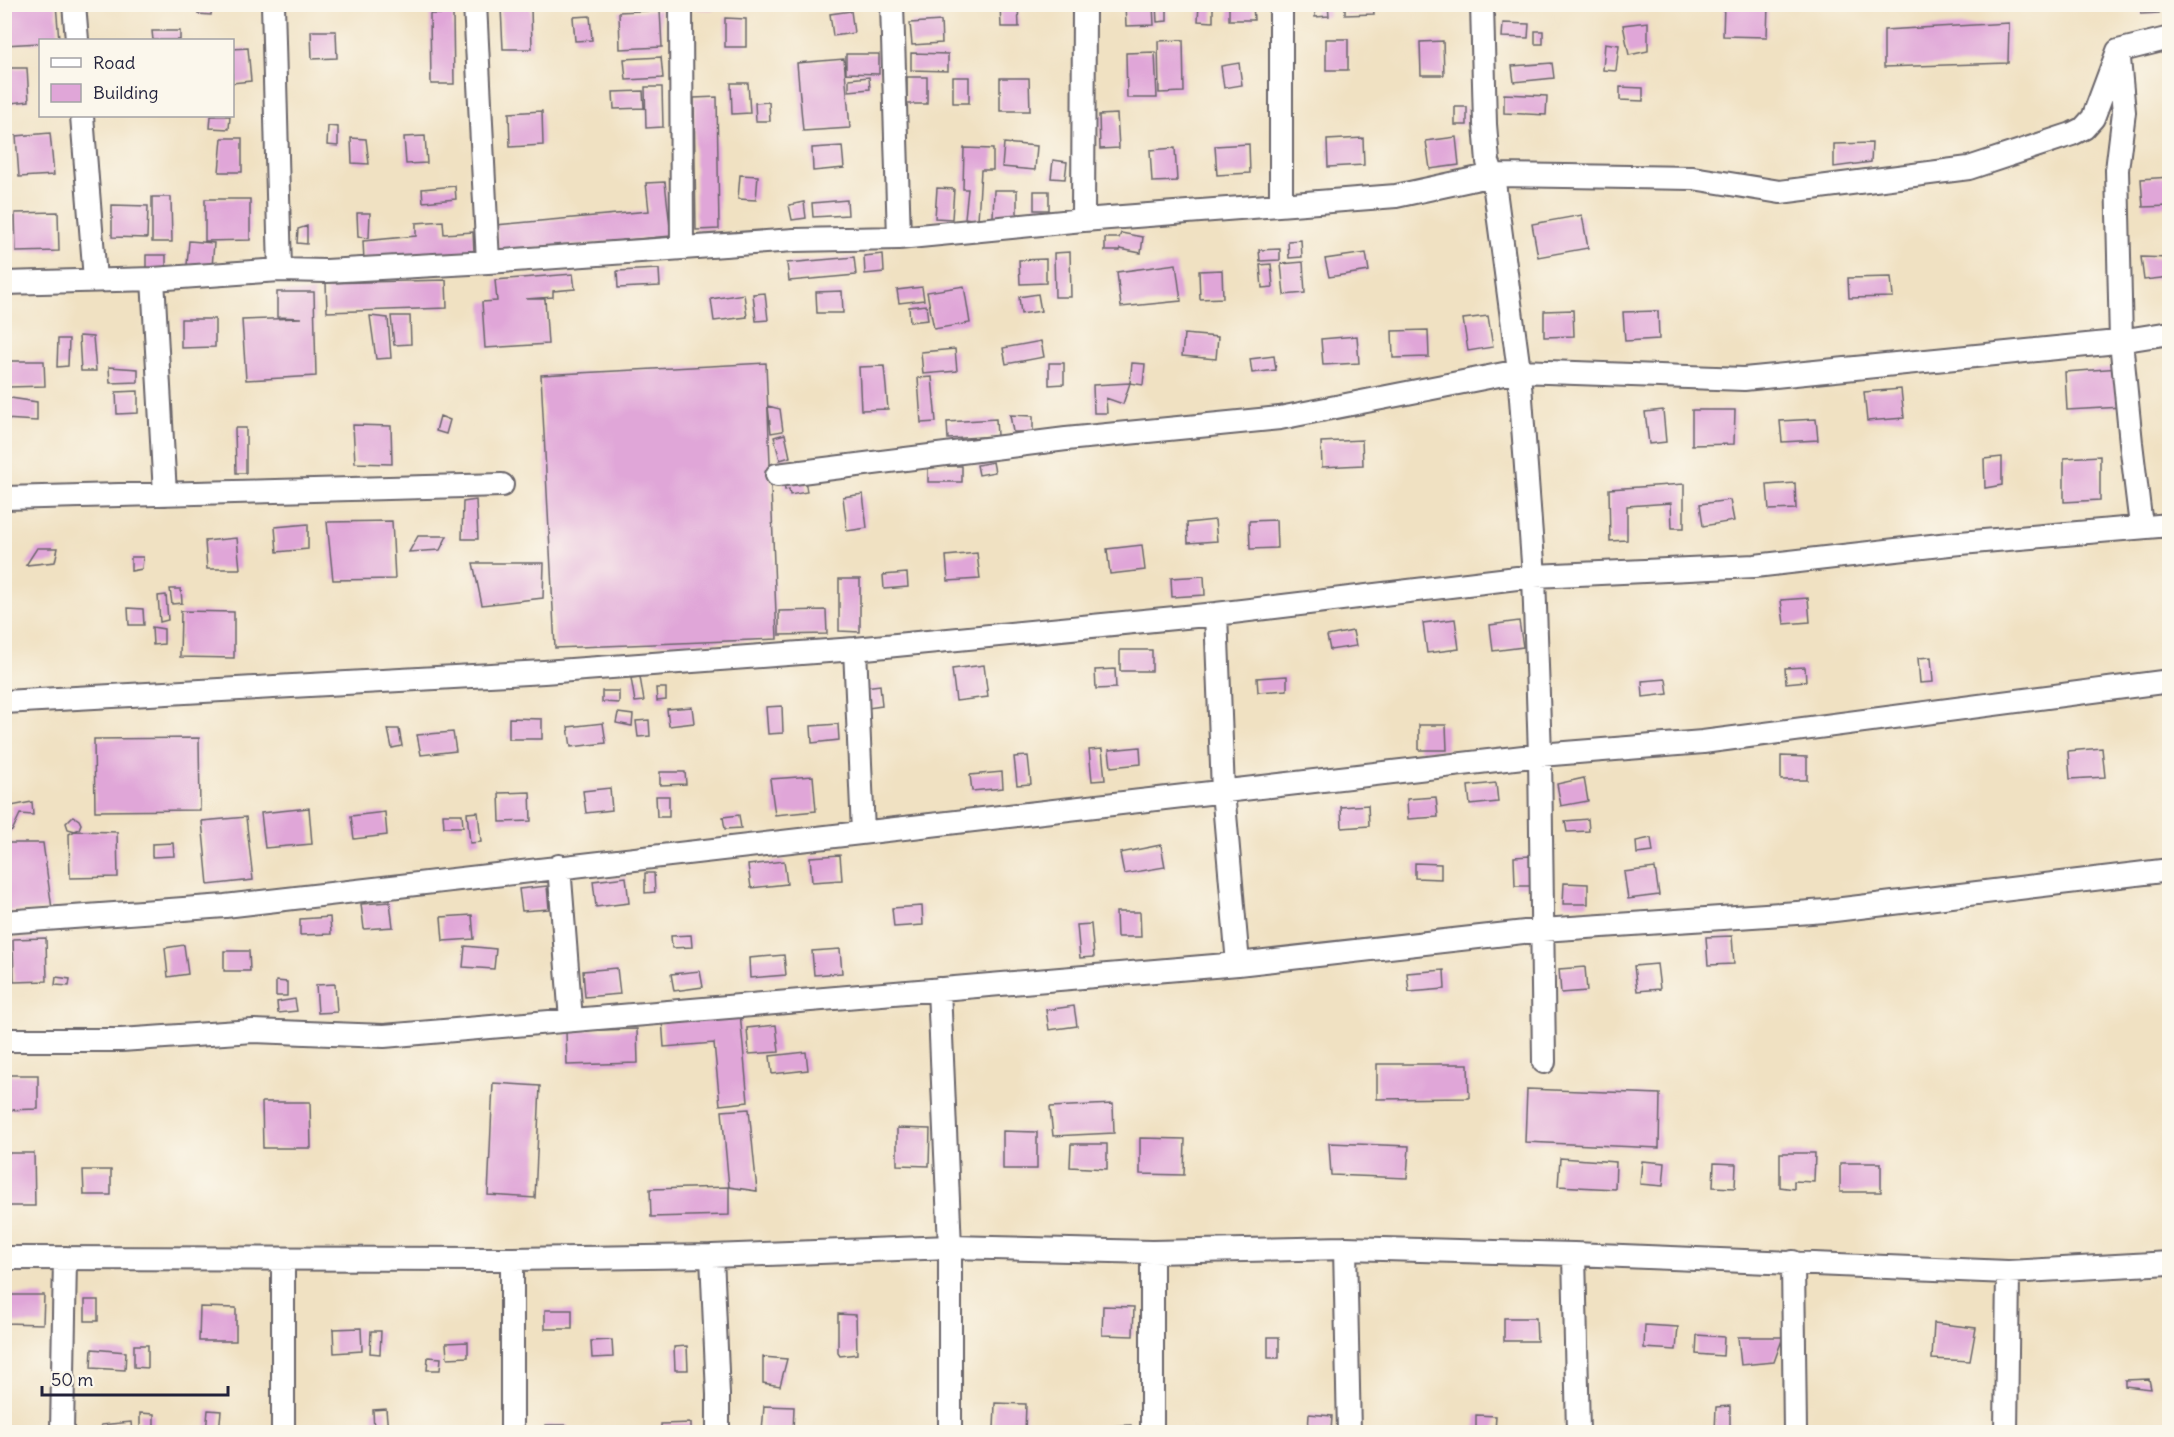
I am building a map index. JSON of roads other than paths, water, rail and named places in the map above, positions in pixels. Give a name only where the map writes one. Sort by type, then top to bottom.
[{"type":"street","points":[[74,4],[77,39]]},
{"type":"street","points":[[273,4],[280,270]]},
{"type":"street","points":[[475,4],[488,262]]},
{"type":"street","points":[[681,4],[682,248]]},
{"type":"street","points":[[892,4],[899,238]]},
{"type":"street","points":[[1083,220],[1084,4]]},
{"type":"street","points":[[1281,4],[1281,204]]},
{"type":"street","points":[[1482,4],[1488,162],[1493,175],[1519,371],[1534,576],[1540,755],[1544,1062]]},
{"type":"street","points":[[2118,51],[2169,38]]},
{"type":"street","points":[[4,283],[153,279],[280,270],[327,271],[794,240],[899,238],[1083,220],[1396,196],[1493,175],[1693,178],[1780,192],[1969,168],[2072,134],[2084,128],[2093,118],[2118,51]]},
{"type":"street","points":[[2118,51],[2124,112],[2117,170],[2121,341],[2141,526]]},
{"type":"street","points":[[82,117],[95,279]]},
{"type":"street","points":[[153,279],[165,494]]},
{"type":"street","points":[[777,475],[1066,439],[1280,418],[1519,371],[1744,379],[2121,341],[2169,333]]},
{"type":"street","points":[[4,498],[502,485]]},
{"type":"street","points":[[4,702],[544,672],[855,649],[1216,614],[1534,576],[1755,566],[1949,544],[2169,525]]},
{"type":"street","points":[[1216,614],[1223,791],[1238,964]]},
{"type":"street","points":[[855,649],[863,832]]},
{"type":"street","points":[[4,922],[225,906],[1540,755],[1703,742],[2169,681]]},
{"type":"street","points":[[560,866],[571,1020]]},
{"type":"street","points":[[4,1040],[121,1040],[253,1032],[384,1036],[1238,964],[1542,930],[1826,911],[2169,870]]},
{"type":"street","points":[[939,989],[950,1247],[950,1432]]},
{"type":"street","points":[[4,1258],[512,1259],[712,1256],[950,1247],[1152,1252],[1345,1248],[1574,1254],[2008,1272],[2169,1263]]},
{"type":"street","points":[[1345,1248],[1349,1432]]},
{"type":"street","points":[[1152,1252],[1152,1432]]},
{"type":"street","points":[[1574,1254],[1578,1432]]},
{"type":"street","points":[[712,1256],[718,1395],[717,1432]]},
{"type":"street","points":[[62,1432],[65,1258]]},
{"type":"street","points":[[512,1259],[512,1432]]},
{"type":"street","points":[[283,1260],[283,1432]]},
{"type":"street","points":[[1792,1262],[1795,1432]]},
{"type":"street","points":[[2006,1432],[2008,1272]]}]
